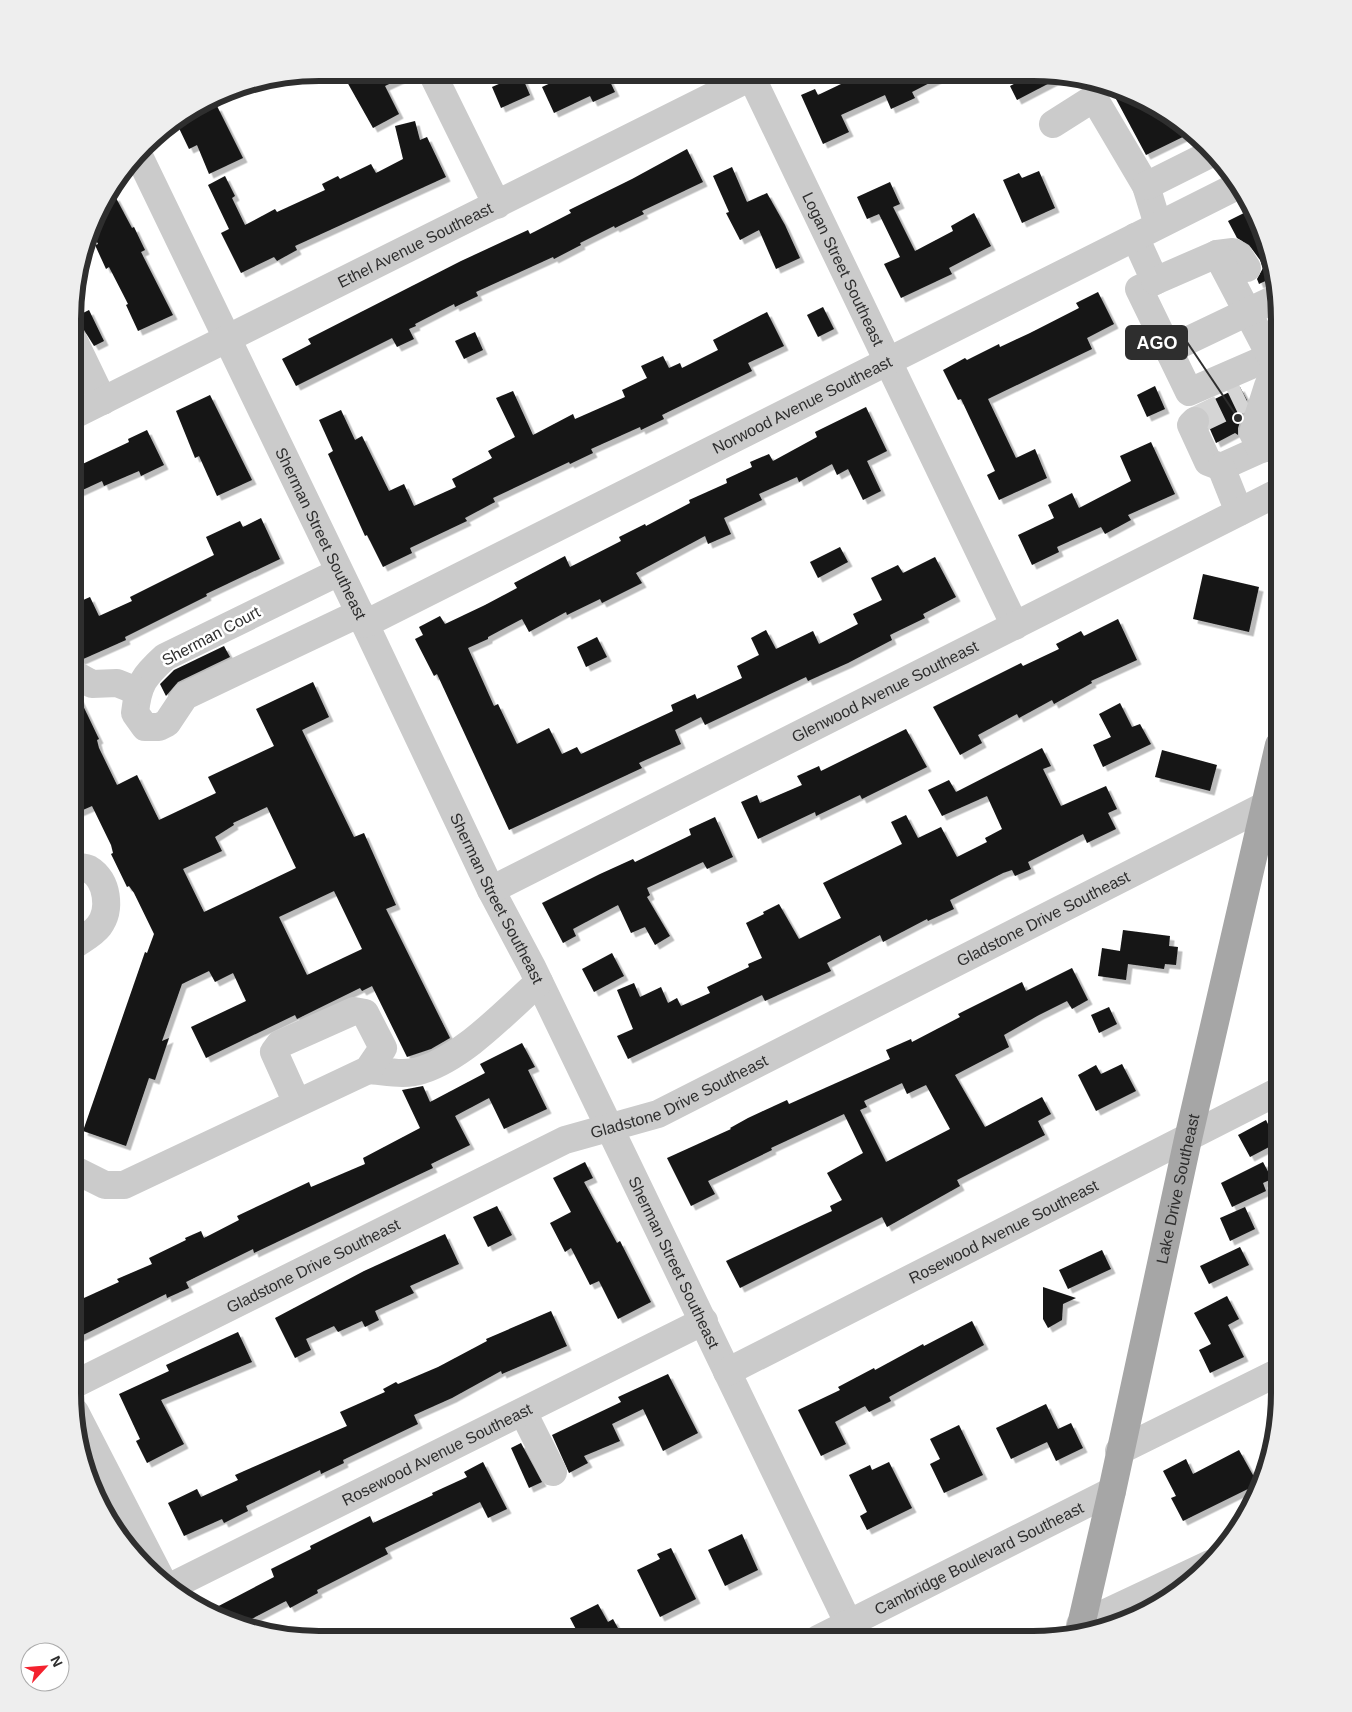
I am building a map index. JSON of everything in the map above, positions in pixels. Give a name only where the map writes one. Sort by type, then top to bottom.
[{"type":"main road","name":"Lake Drive Southeast","points":[[1081,1626],[1188,1139],[1271,805]]},
{"type":"street","points":[[436,81],[497,205]]},
{"type":"street","name":"Ethel Avenue Southeast","points":[[81,412],[497,205],[741,81]]},
{"type":"street","name":"Logan Street Southeast","points":[[756,81],[887,362],[1015,626]]},
{"type":"street","points":[[1054,124],[1094,98],[1146,186],[1147,231],[1155,281]]},
{"type":"street","points":[[1146,186],[1206,156]]},
{"type":"street","name":"Sherman Street Southeast","points":[[141,161],[363,619],[491,890],[539,982],[607,1127],[704,1322],[852,1631]]},
{"type":"street","name":"Norwood Avenue Southeast","points":[[363,619],[887,362],[1232,189]]},
{"type":"street","points":[[1246,310],[1252,295],[1250,274],[1240,257],[1233,252],[1217,254],[1139,289],[1189,392],[1271,357]]},
{"type":"street","points":[[1217,254],[1246,310],[1271,349]]},
{"type":"street","points":[[1168,350],[1246,310],[1270,301]]},
{"type":"street","points":[[81,357],[103,401]]},
{"type":"street","points":[[1196,421],[1191,425],[1208,462],[1221,467],[1270,447],[1253,433],[1264,389]]},
{"type":"street","points":[[1221,467],[1239,512]]},
{"type":"street","name":"Glenwood Avenue Southeast","points":[[491,890],[1271,496]]},
{"type":"street","name":"Sherman Court","points":[[137,690],[147,673],[165,657],[339,572]]},
{"type":"street","points":[[81,678],[92,684],[118,683],[137,690],[135,713],[145,727],[159,727],[168,724],[185,696],[363,619]]},
{"type":"street","name":"Gladstone Drive Southeast","points":[[81,1381],[565,1140],[658,1114],[1271,802]]},
{"type":"street","points":[[81,867],[89,869],[100,880],[107,894],[106,910],[99,926],[81,940]]},
{"type":"street","points":[[81,1173],[105,1185],[124,1185],[368,1070],[406,1073],[421,1071],[446,1059],[479,1035],[539,982]]},
{"type":"street","points":[[297,1103],[274,1052],[280,1044],[354,1011],[365,1012],[383,1048],[368,1070]]},
{"type":"street","name":"Rosewood Avenue Southeast","points":[[727,1372],[1271,1095]]},
{"type":"street","name":"Rosewood Avenue Southeast","points":[[177,1584],[704,1322]]},
{"type":"street","points":[[1119,1450],[1271,1376]]},
{"type":"street","points":[[523,1412],[553,1472]]},
{"type":"street","points":[[84,1430],[153,1563]]},
{"type":"street","name":"Cambridge Boulevard Southeast","points":[[852,1631],[1112,1491]]},
{"type":"street","points":[[1094,1623],[1183,1578]]},
{"type":"building","points":[[347,81],[396,81],[385,86],[399,114],[373,128]]},
{"type":"building","points":[[505,81],[524,81],[530,95],[501,108],[492,87]]},
{"type":"building","points":[[555,81],[610,81],[615,92],[593,102],[590,96],[554,113],[542,87]]},
{"type":"building","points":[[847,81],[933,81],[912,92],[915,98],[891,109],[885,95],[841,115],[849,132],[823,144],[801,95],[815,89],[818,95]]},
{"type":"building","points":[[1020,81],[1051,82],[1017,100],[1010,86]]},
{"type":"building","points":[[1114,96],[1152,113],[1185,136],[1146,155]]},
{"type":"building","points":[[217,106],[243,158],[209,174],[197,145],[189,149],[178,127]]},
{"type":"building","points":[[415,121],[420,140],[427,137],[446,177],[295,246],[297,250],[277,261],[274,257],[241,273],[221,233],[229,229],[208,185],[225,176],[235,196],[232,198],[245,225],[275,209],[277,212],[325,190],[322,184],[338,176],[340,179],[371,164],[376,173],[403,159],[395,126]]},
{"type":"building","points":[[687,149],[703,182],[642,211],[644,214],[580,243],[581,245],[554,259],[553,257],[476,292],[478,296],[455,307],[454,304],[415,324],[416,326],[409,329],[414,339],[397,347],[392,338],[296,386],[282,359],[311,344],[308,339],[461,261],[528,230],[530,234],[571,213],[569,210]]},
{"type":"building","points":[[732,167],[747,202],[767,193],[785,225],[800,258],[776,269],[759,230],[740,240],[726,213],[729,212],[713,176]]},
{"type":"building","points":[[1039,171],[1055,208],[1022,223],[1003,180],[1019,173],[1022,178]]},
{"type":"building","points":[[890,182],[900,204],[893,207],[915,251],[953,231],[951,226],[974,213],[991,246],[949,268],[952,274],[901,298],[884,264],[900,257],[879,214],[867,219],[857,197]]},
{"type":"building","points":[[115,196],[132,228],[134,227],[145,250],[141,252],[173,315],[138,331],[126,305],[128,304],[109,267],[106,269],[95,245],[98,244],[95,239],[99,228]]},
{"type":"building","points":[[1245,212],[1253,228],[1263,258],[1267,280],[1259,284],[1257,279],[1263,268],[1260,260],[1249,245],[1237,238],[1228,221]]},
{"type":"building","points":[[1098,292],[1114,324],[1087,338],[1092,349],[988,399],[1016,458],[1035,449],[1047,478],[999,500],[987,475],[995,471],[961,399],[958,400],[943,370],[965,358],[967,360],[999,344],[1000,347],[1030,333],[1079,308],[1076,303]]},
{"type":"building","points":[[823,307],[834,329],[818,337],[807,315]]},
{"type":"building","points":[[89,310],[104,341],[94,346],[84,330],[81,329],[81,314]]},
{"type":"building","points":[[767,312],[784,346],[748,363],[752,371],[662,415],[664,419],[641,430],[640,427],[591,449],[593,453],[570,464],[569,462],[493,498],[495,502],[465,518],[467,521],[410,548],[412,553],[383,567],[367,535],[365,536],[328,454],[333,451],[319,420],[341,410],[355,440],[362,436],[389,491],[404,484],[414,506],[456,487],[452,479],[492,458],[488,451],[515,437],[496,398],[513,391],[533,435],[573,414],[575,419],[625,397],[622,390],[647,378],[641,366],[663,356],[669,368],[680,363],[682,368],[718,350],[713,340]]},
{"type":"building","points":[[475,332],[483,350],[464,359],[455,341]]},
{"type":"building","points":[[1155,386],[1165,409],[1147,417],[1137,395]]},
{"type":"building","points":[[1240,387],[1247,400],[1238,428],[1238,435],[1235,433],[1216,443],[1209,427],[1210,416],[1200,406]]},
{"type":"building","points":[[210,395],[252,480],[217,496],[199,456],[195,458],[176,411]]},
{"type":"building","points":[[866,407],[887,451],[867,461],[881,491],[863,500],[848,469],[837,475],[832,464],[799,482],[797,477],[759,494],[762,500],[724,518],[731,534],[708,544],[705,536],[636,573],[642,583],[602,603],[600,599],[567,615],[566,612],[529,632],[522,619],[488,637],[488,639],[468,648],[494,706],[498,704],[517,744],[549,728],[562,754],[577,747],[581,754],[673,711],[671,705],[695,694],[697,699],[742,678],[737,666],[759,655],[751,638],[766,630],[776,649],[813,631],[819,644],[858,624],[853,614],[882,600],[871,578],[898,565],[903,573],[935,557],[956,597],[923,614],[925,618],[890,635],[892,640],[848,663],[808,681],[806,677],[705,725],[701,717],[675,730],[681,744],[639,763],[642,768],[509,830],[437,674],[434,676],[415,639],[423,635],[419,627],[440,616],[445,624],[485,605],[517,588],[514,583],[565,556],[570,567],[621,541],[619,537],[645,524],[646,526],[690,503],[689,500],[727,483],[726,479],[752,467],[750,462],[769,454],[773,461],[817,437],[815,432]]},
{"type":"building","points":[[147,430],[164,465],[141,476],[139,471],[104,486],[102,481],[81,491],[81,465],[129,442],[128,439]]},
{"type":"building","points":[[1151,442],[1175,494],[1128,515],[1131,520],[1105,534],[1101,527],[1057,547],[1059,552],[1032,565],[1018,535],[1054,518],[1048,505],[1072,493],[1079,508],[1131,481],[1120,456]]},
{"type":"building","points":[[261,518],[280,559],[206,594],[207,596],[125,637],[126,640],[81,660],[81,601],[90,597],[99,616],[132,601],[130,597],[214,555],[206,537],[240,521],[243,527]]},
{"type":"building","points":[[840,547],[848,562],[818,578],[810,562]]},
{"type":"building","points":[[1203,574],[1259,587],[1249,632],[1193,619]]},
{"type":"building","points":[[1118,619],[1137,660],[1091,681],[1092,683],[1054,704],[1052,700],[1019,718],[1017,714],[978,735],[982,743],[960,755],[933,707],[1021,663],[1023,666],[1059,649],[1056,644],[1081,631],[1084,636]]},
{"type":"building","points":[[597,637],[607,657],[586,667],[577,647]]},
{"type":"building","points":[[224,646],[230,657],[178,682],[166,696],[160,684],[174,670]]},
{"type":"building","points":[[313,682],[329,717],[302,730],[354,837],[364,833],[396,905],[386,909],[450,1038],[431,1049],[407,1057],[372,986],[362,991],[360,988],[297,1019],[295,1015],[206,1058],[191,1027],[246,1001],[233,973],[215,982],[209,971],[182,984],[162,1041],[169,1038],[155,1080],[149,1078],[126,1146],[83,1131],[145,952],[147,953],[154,934],[134,893],[129,886],[127,887],[111,854],[113,853],[111,845],[92,806],[81,811],[81,701],[99,739],[97,740],[99,748],[117,785],[137,775],[159,820],[216,793],[208,777],[274,746],[256,709]],"holes":[[[267,807],[296,868],[204,912],[183,869],[222,851],[215,837],[234,825],[233,823]],[[334,891],[362,949],[307,975],[279,917]]]},
{"type":"building","points":[[1120,703],[1132,727],[1140,724],[1151,744],[1103,767],[1093,745],[1111,737],[1099,714]]},
{"type":"building","points":[[906,729],[927,767],[862,799],[860,795],[816,816],[815,812],[758,839],[741,802],[757,795],[760,803],[802,785],[797,776],[819,766],[821,771]]},
{"type":"building","points":[[1042,748],[1051,766],[1043,769],[1061,806],[1106,786],[1117,809],[1108,813],[1116,829],[1087,843],[1083,834],[1028,862],[1031,869],[1015,876],[1012,870],[1003,873],[950,900],[954,909],[928,921],[927,919],[883,942],[880,935],[827,963],[831,971],[765,1001],[762,995],[628,1059],[617,1036],[633,1029],[617,990],[634,983],[640,997],[661,987],[668,1003],[677,998],[681,1006],[710,993],[707,987],[749,967],[748,964],[762,958],[746,923],[764,914],[763,912],[779,904],[799,939],[841,918],[823,883],[902,844],[891,822],[906,815],[918,838],[941,827],[957,857],[987,842],[985,838],[1002,829],[987,796],[942,816],[928,790],[949,780],[956,792]]},
{"type":"building","points":[[1162,750],[1217,765],[1210,791],[1155,777]]},
{"type":"building","points":[[715,817],[733,857],[707,869],[703,862],[647,888],[650,895],[647,897],[670,936],[655,945],[645,927],[631,933],[618,905],[573,929],[576,936],[563,943],[542,903],[600,874],[633,859],[635,862],[691,835],[689,829]]},
{"type":"building","points":[[1123,930],[1170,936],[1169,946],[1178,947],[1176,965],[1165,964],[1164,969],[1128,964],[1126,980],[1098,976],[1102,948],[1120,951]]},
{"type":"building","points":[[612,953],[624,976],[594,992],[582,969]]},
{"type":"building","points":[[1072,968],[1088,1000],[1072,1009],[1067,1001],[1039,1015],[1004,1035],[1009,1047],[955,1075],[985,1127],[1042,1097],[1051,1114],[1038,1121],[1045,1135],[957,1180],[960,1186],[887,1227],[882,1217],[740,1288],[726,1261],[832,1211],[830,1206],[842,1200],[827,1173],[863,1153],[844,1114],[771,1148],[772,1150],[708,1181],[715,1194],[691,1206],[667,1158],[731,1129],[748,1118],[787,1100],[789,1104],[890,1059],[886,1050],[911,1039],[912,1042],[960,1017],[958,1014],[1022,982],[1026,991]],"holes":[[[902,1083],[907,1094],[926,1085],[950,1129],[886,1162],[860,1110],[867,1107],[864,1101]]]},
{"type":"building","points":[[1109,1007],[1117,1024],[1099,1033],[1091,1015]]},
{"type":"building","points":[[522,1043],[535,1067],[528,1070],[547,1109],[504,1129],[489,1098],[455,1116],[470,1145],[431,1164],[433,1168],[254,1253],[253,1249],[186,1282],[189,1288],[167,1298],[166,1294],[81,1336],[81,1299],[119,1282],[117,1279],[152,1264],[149,1258],[186,1240],[185,1238],[201,1231],[204,1238],[239,1220],[237,1216],[309,1182],[311,1187],[365,1164],[363,1158],[420,1128],[402,1090],[423,1086],[430,1102],[485,1073],[480,1064]]},
{"type":"building","points":[[1122,1064],[1136,1091],[1096,1111],[1078,1075],[1096,1065],[1101,1074]]},
{"type":"building","points":[[1266,1120],[1269,1126],[1271,1125],[1271,1146],[1250,1157],[1238,1135]]},
{"type":"building","points":[[585,1162],[593,1178],[584,1182],[617,1243],[620,1241],[651,1302],[618,1319],[599,1281],[590,1285],[571,1248],[565,1252],[550,1223],[571,1212],[553,1178]]},
{"type":"building","points":[[1263,1162],[1271,1177],[1271,1179],[1263,1183],[1266,1191],[1232,1207],[1221,1183]]},
{"type":"building","points":[[497,1206],[512,1235],[488,1247],[473,1217]]},
{"type":"building","points":[[1245,1207],[1255,1229],[1230,1241],[1220,1218]]},
{"type":"building","points":[[445,1234],[459,1264],[410,1286],[414,1293],[375,1311],[379,1320],[365,1327],[362,1321],[338,1332],[334,1326],[306,1339],[311,1350],[295,1358],[275,1318],[364,1271]]},
{"type":"building","points":[[1240,1247],[1249,1265],[1209,1284],[1200,1266]]},
{"type":"building","points":[[1102,1250],[1111,1269],[1068,1289],[1059,1270]]},
{"type":"building","points":[[1043,1287],[1076,1298],[1063,1304],[1062,1320],[1048,1328],[1043,1319]]},
{"type":"building","points":[[1227,1296],[1239,1319],[1228,1325],[1244,1357],[1210,1373],[1199,1350],[1211,1344],[1194,1313]]},
{"type":"building","points":[[551,1311],[567,1346],[502,1374],[501,1371],[452,1398],[414,1415],[418,1424],[343,1460],[344,1463],[321,1474],[320,1470],[246,1506],[248,1511],[224,1523],[222,1519],[184,1536],[168,1503],[197,1489],[201,1497],[238,1480],[235,1475],[347,1426],[340,1412],[385,1392],[383,1389],[396,1382],[398,1384],[438,1367],[487,1341],[486,1339]]},
{"type":"building","points":[[972,1321],[984,1345],[889,1397],[891,1401],[869,1412],[865,1406],[835,1422],[846,1444],[821,1456],[798,1410],[840,1390],[838,1387],[874,1368],[875,1370],[923,1344],[924,1346]]},
{"type":"building","points":[[238,1332],[252,1362],[161,1400],[184,1444],[147,1463],[136,1441],[140,1439],[119,1394],[169,1371],[166,1365]]},
{"type":"building","points":[[668,1374],[698,1433],[663,1451],[643,1409],[612,1424],[620,1441],[584,1456],[588,1463],[569,1473],[552,1435],[621,1402],[618,1397]]},
{"type":"building","points":[[1046,1404],[1058,1429],[1071,1423],[1083,1448],[1056,1461],[1047,1442],[1011,1459],[996,1428]]},
{"type":"building","points":[[959,1425],[983,1475],[944,1493],[930,1464],[940,1459],[930,1439]]},
{"type":"building","points":[[521,1443],[542,1482],[529,1488],[511,1448]]},
{"type":"building","points":[[1239,1450],[1255,1478],[1251,1487],[1183,1521],[1171,1498],[1176,1496],[1163,1471],[1186,1459],[1193,1474]]},
{"type":"building","points":[[483,1462],[507,1509],[488,1518],[480,1502],[385,1548],[388,1554],[317,1590],[318,1593],[290,1608],[286,1601],[249,1620],[216,1607],[274,1577],[271,1569],[311,1549],[310,1546],[370,1516],[373,1523],[433,1495],[432,1493],[467,1477],[464,1472]]},
{"type":"building","points":[[889,1462],[912,1508],[867,1530],[860,1516],[867,1512],[849,1475],[870,1465],[872,1470]]},
{"type":"building","points":[[742,1534],[758,1570],[725,1586],[708,1550]]},
{"type":"building","points":[[671,1548],[696,1599],[660,1617],[637,1570],[660,1559],[657,1554]]},
{"type":"building","points":[[598,1604],[608,1622],[613,1619],[620,1631],[577,1631],[570,1618]]},
{"type":"tunnel","points":[[1195,421],[1245,397]]},
{"type":"place","name":"AGO","points":[[1238,418]]}]
